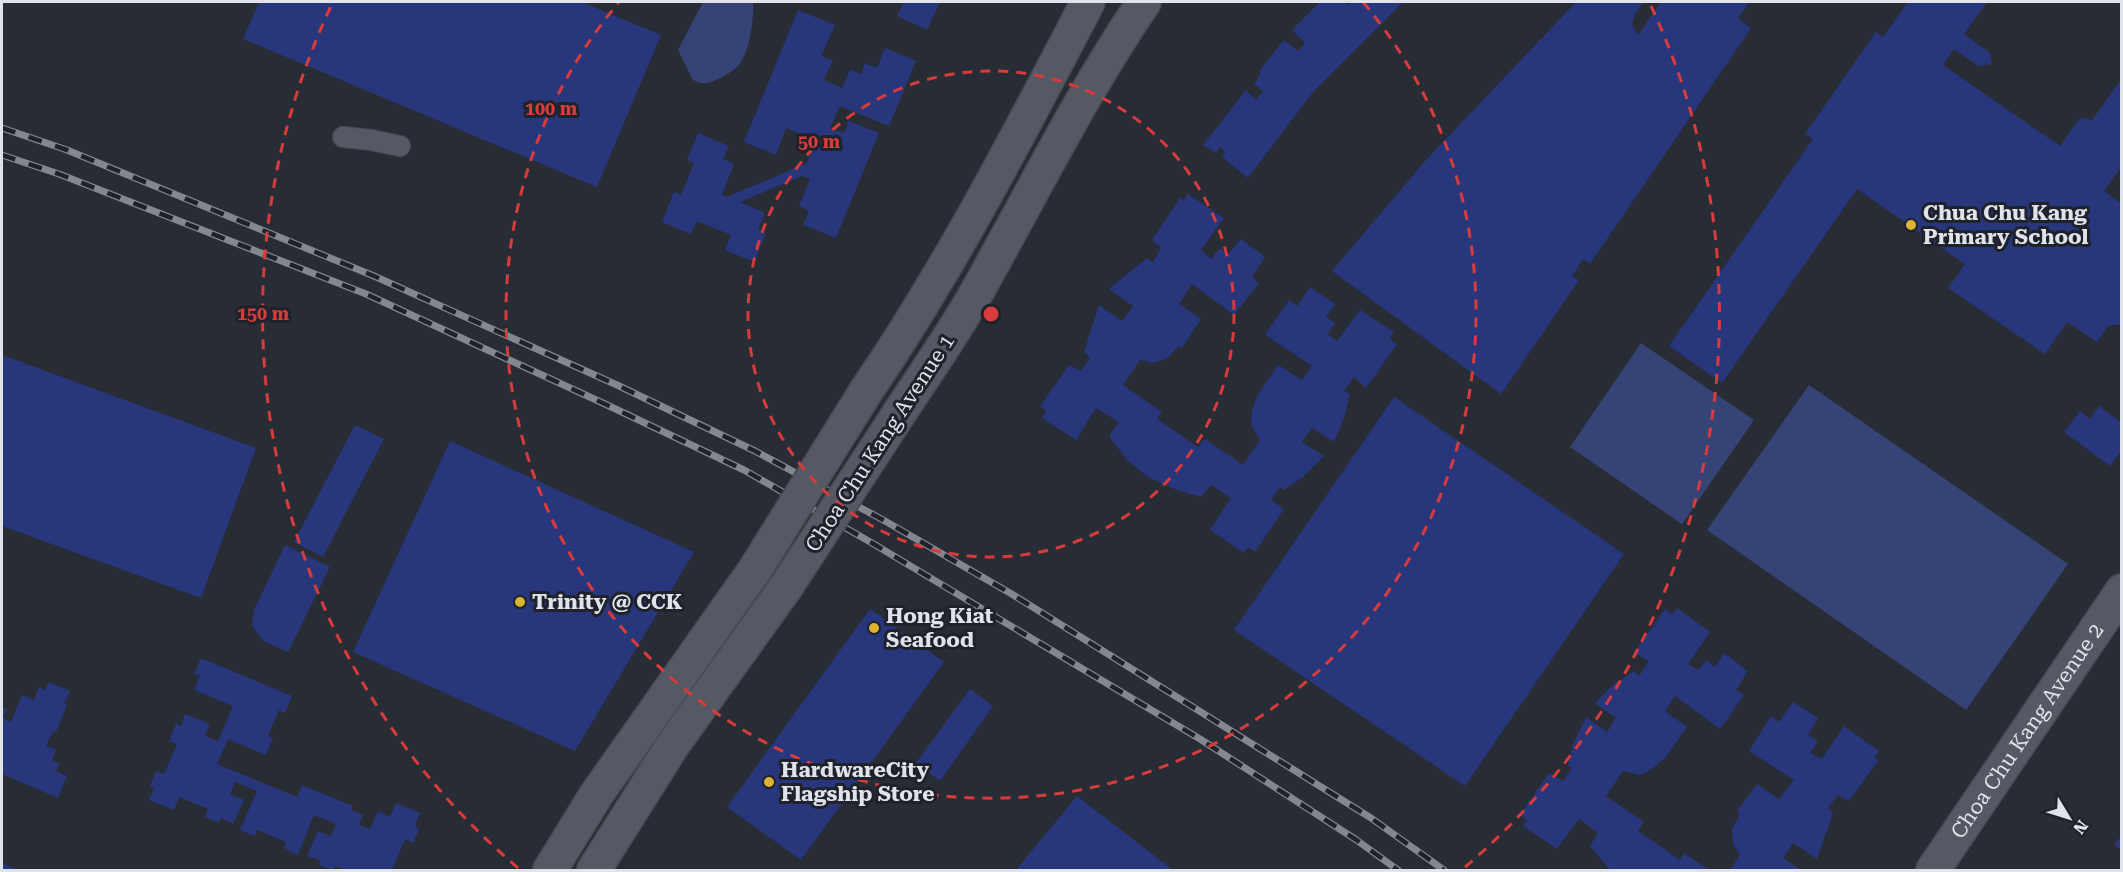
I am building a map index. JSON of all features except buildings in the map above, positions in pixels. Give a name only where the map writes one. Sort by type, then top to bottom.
[{"type":"street","name":"Choa Chu Kang Avenue 1","points":[[594,870],[672,746],[786,587],[972,300],[1087,93],[1144,2]]},
{"type":"street","name":"Choa Chu Kang Avenue 1","points":[[550,870],[596,795],[756,568],[866,391],[909,328],[1033,105],[1086,4]]},
{"type":"street","points":[[1033,105],[1056,86],[1087,93]]},
{"type":"street","name":"Choa Chu Kang Avenue 2","points":[[1933,870],[2121,591]]},
{"type":"lane","points":[[343,137],[400,146]]},
{"type":"shaded area","points":[[703,2],[753,2],[753,17],[746,52],[737,67],[714,81],[700,83],[693,80],[678,50]]},
{"type":"shaded area","points":[[1641,343],[1754,420],[1682,524],[1570,447]]},
{"type":"shaded area","points":[[1809,385],[2068,564],[1966,710],[1707,530]]},
{"type":"railway","points":[[2,128],[67,150],[374,276],[617,385],[755,451],[885,521],[1010,593],[1371,818],[1444,870]]},
{"type":"railway","points":[[2,155],[59,174],[366,294],[744,470],[872,543],[1200,739],[1355,839],[1398,870]]},
{"type":"place","name":"Chua Chu Kang Primary School","points":[[1911,225]]},
{"type":"place","name":"Trinity @ CCK","points":[[520,602]]},
{"type":"place","name":"Hong Kiat Seafood","points":[[874,628]]},
{"type":"place","name":"HardwareCity Flagship Store","points":[[769,782]]}]
